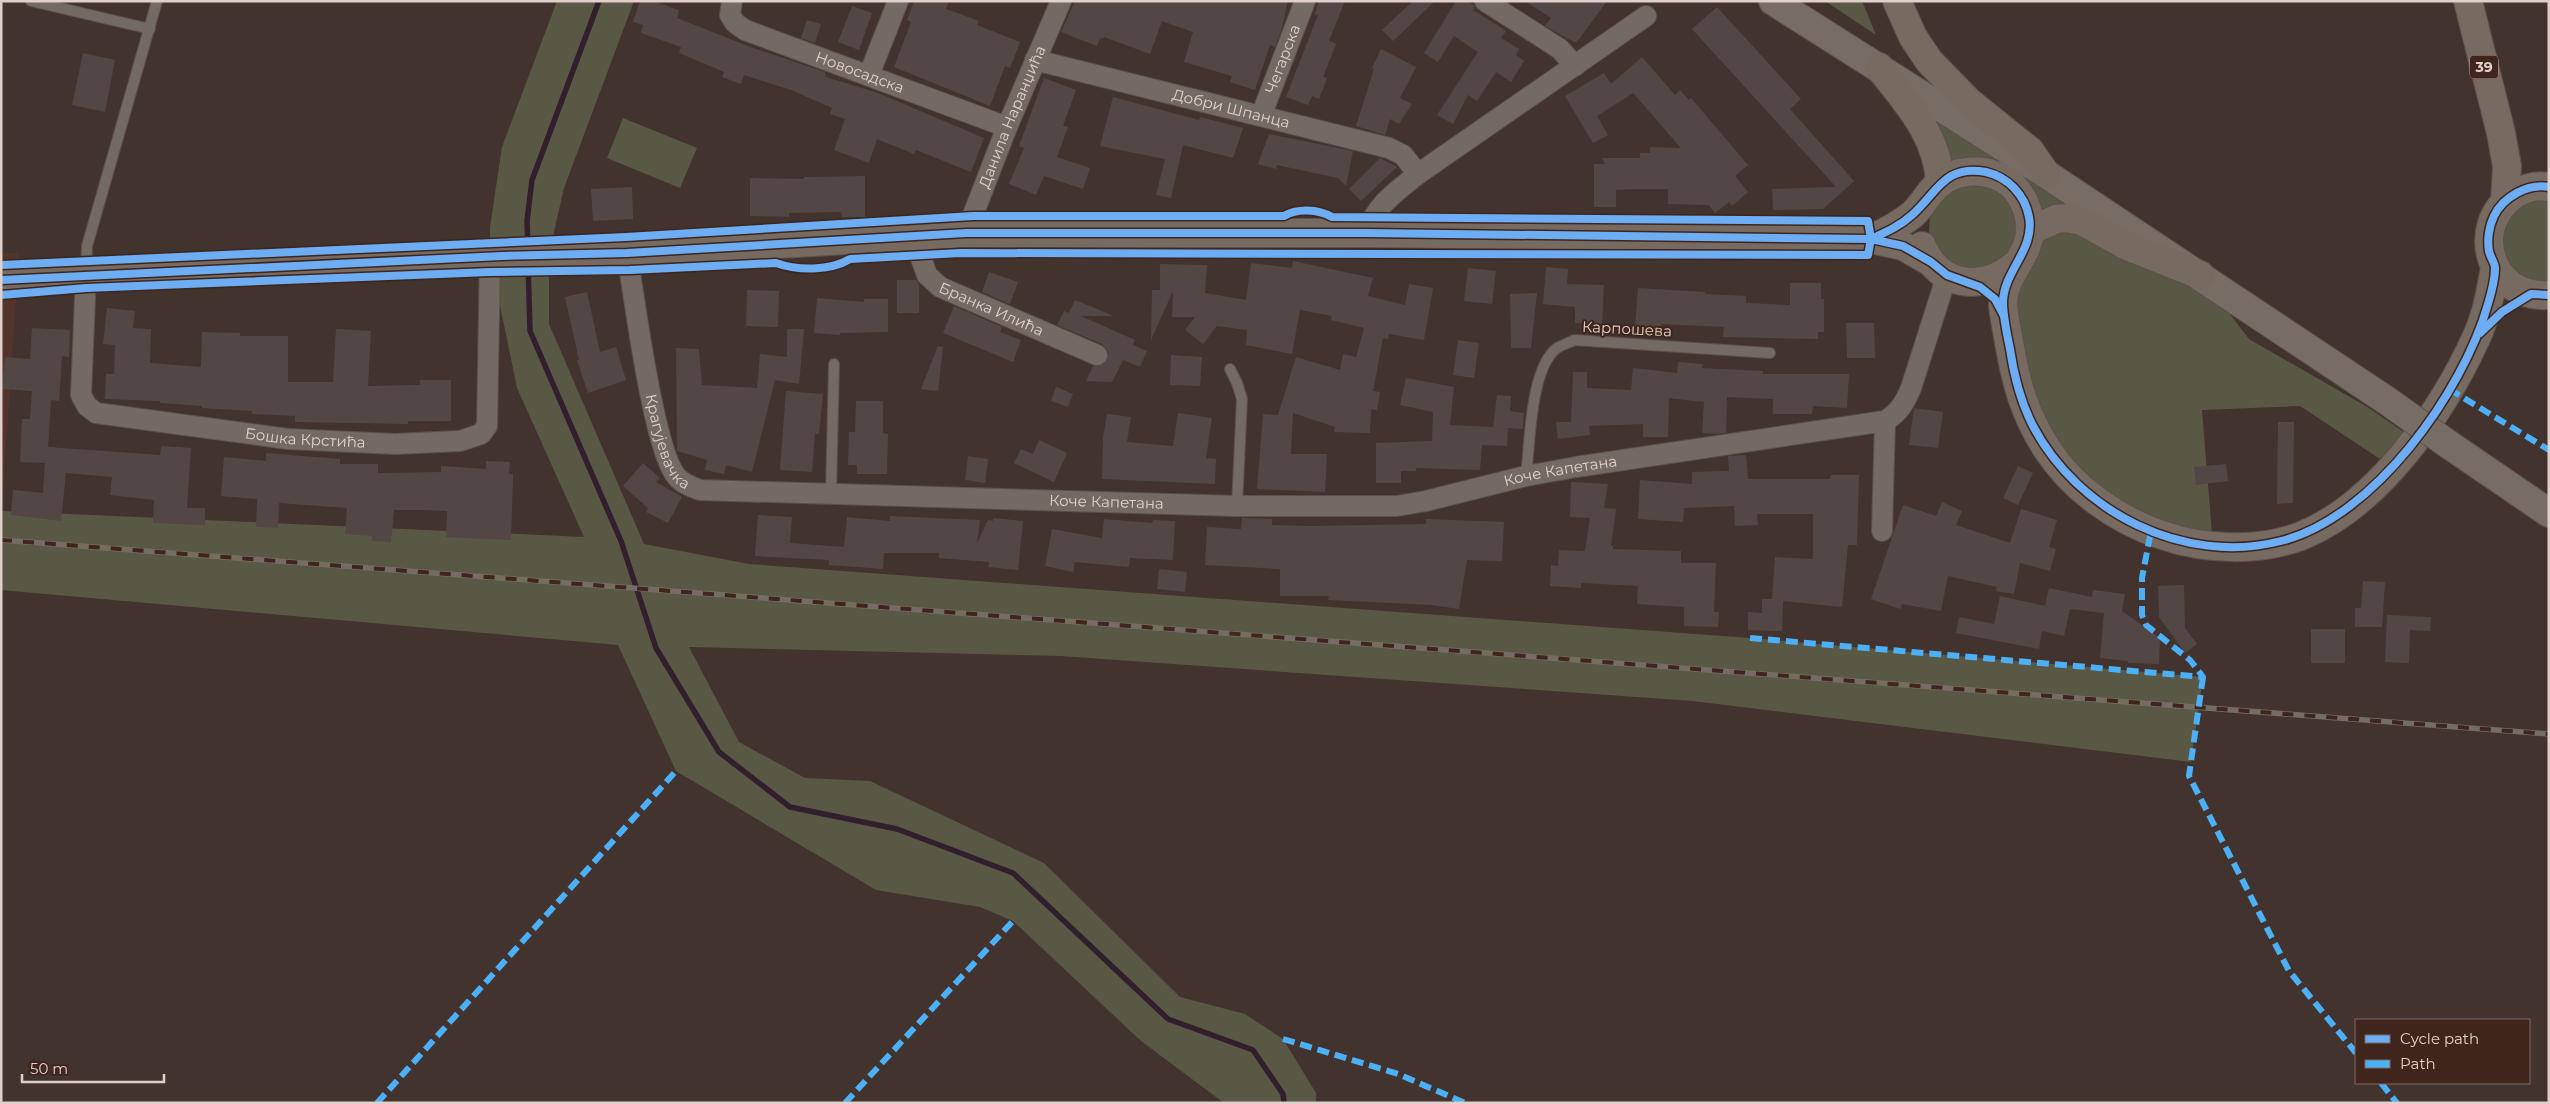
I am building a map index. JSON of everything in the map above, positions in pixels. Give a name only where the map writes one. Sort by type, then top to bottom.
[{"type":"main road","points":[[1773,1],[2046,174],[2200,275],[2549,512]]},
{"type":"main road","points":[[1897,1],[1913,37],[1930,61],[1969,102],[2030,151],[2046,174]]},
{"type":"main road","name":"39","points":[[2468,1],[2501,133],[2507,166],[2505,201]]},
{"type":"main road","points":[[1879,67],[1927,132],[1937,158],[1932,192],[1921,211],[1919,232],[1925,253],[1950,273]]},
{"type":"main road","points":[[2501,133],[2520,161],[2545,186]]},
{"type":"main road","points":[[1871,239],[1901,224],[1932,192],[1963,172],[1989,173],[2001,177],[2011,185],[2023,200],[2029,218],[2030,231],[2025,250],[2014,266],[2004,290],[2004,316]]},
{"type":"main road","name":"39","points":[[2540,294],[2510,285],[2495,268],[2489,251],[2489,233],[2494,215],[2505,201],[2522,190],[2545,186]]},
{"type":"main road","points":[[2030,231],[2056,219],[2067,218],[2082,221],[2127,246],[2200,275]]},
{"type":"main road","points":[[1,280],[86,274],[496,256],[626,253],[966,233],[1367,233],[1871,239],[1903,246],[1950,273],[1994,279],[2014,266]]},
{"type":"main road","name":"39","points":[[1950,273],[1995,299],[2004,316],[2016,384],[2024,408],[2048,450],[2076,483],[2097,501],[2132,523],[2170,538],[2213,546],[2247,546],[2300,536],[2344,512],[2392,468],[2439,406],[2478,335],[2488,302],[2495,268]]},
{"type":"main road","points":[[2478,335],[2502,312],[2540,294]]},
{"type":"street","name":"Новосадска","points":[[732,1],[730,15],[736,24],[745,30],[1007,127]]},
{"type":"street","points":[[869,75],[898,1]]},
{"type":"street","name":"Данила Наранџића","points":[[966,233],[1007,127],[1061,1]]},
{"type":"street","name":"Чегарска","points":[[1261,116],[1305,1]]},
{"type":"street","points":[[1485,1],[1560,49],[1575,66]]},
{"type":"street","points":[[1367,233],[1370,221],[1385,201],[1418,174],[1646,16]]},
{"type":"street","name":"Добри Шпанца","points":[[1035,60],[1389,148],[1403,154],[1418,174]]},
{"type":"street","name":"Бранка Илића","points":[[913,236],[927,275],[940,287],[1097,355]]},
{"type":"street","name":"Крагујевачка","points":[[626,253],[656,418],[667,461],[676,477],[689,486],[700,490],[975,498]]},
{"type":"street","name":"Бошка Крстића","points":[[86,274],[81,395],[87,406],[96,413],[288,439],[394,444],[460,441],[481,434],[487,426],[496,256]]},
{"type":"street","points":[[1882,531],[1885,421],[1899,410],[1911,388],[1950,273]]},
{"type":"street","name":"Коче Капетана","points":[[975,498],[1237,506],[1397,506],[1426,501],[1526,476],[1619,459],[1885,421]]},
{"type":"lane","points":[[30,1],[150,29]]},
{"type":"lane","points":[[86,274],[88,246],[157,1]]},
{"type":"lane","name":"Карпошева","points":[[1526,476],[1535,395],[1544,365],[1556,349],[1574,340],[1770,352]]},
{"type":"lane","points":[[831,494],[834,364]]},
{"type":"lane","points":[[1230,369],[1242,399],[1237,506]]},
{"type":"shaded area","points":[[557,1],[634,1],[564,188],[549,254],[549,324],[644,544],[749,564],[1750,638],[2203,677],[2191,762],[1693,701],[1061,656],[689,647],[739,742],[805,778],[870,781],[1044,863],[1180,997],[1245,1014],[1283,1039],[1316,1093],[1316,1103],[1224,1103],[1141,1041],[1013,921],[980,907],[876,890],[676,771],[618,645],[1,590],[1,511],[584,537],[517,388],[490,257],[490,227],[502,147]]},
{"type":"shaded area","points":[[1825,1],[1862,1],[1876,35]]},
{"type":"shaded area","points":[[1924,107],[2089,211],[2041,211],[2031,195],[1949,170]]},
{"type":"shaded area","points":[[623,118],[697,148],[680,188],[607,158]]},
{"type":"shaded area","points":[[1988,183],[2012,200],[2020,227],[2011,255],[1986,271],[1955,268],[1934,247],[1929,232],[1930,216],[1936,202],[1959,184]]},
{"type":"shaded area","points":[[2549,195],[2549,285],[2537,285],[2510,272],[2497,230],[2513,204]]},
{"type":"shaded area","points":[[2056,219],[2200,275],[2249,339],[2369,408],[2415,440],[2392,467],[2300,406],[2202,410],[2213,546],[2170,538],[2054,459],[2004,316],[2042,224]]},
{"type":"shaded area","points":[[1,253],[19,253],[2,511],[1,511]]},
{"type":"building","points":[[640,1],[653,1],[679,10],[677,18],[753,48],[825,72],[826,77],[878,93],[984,138],[971,172],[916,150],[914,154],[877,139],[869,163],[834,150],[845,119],[830,114],[832,108],[791,90],[744,75],[741,84],[722,77],[724,72],[679,53],[681,47],[641,33],[643,25],[633,22]]},
{"type":"building","points":[[914,1],[949,1],[946,9],[979,21],[977,25],[1020,42],[1010,68],[1005,66],[990,106],[894,67],[911,22],[907,20]]},
{"type":"building","points":[[1075,1],[1288,1],[1282,28],[1275,47],[1270,45],[1255,90],[1230,82],[1232,76],[1184,62],[1193,32],[1162,21],[1150,54],[1104,37],[1103,39],[1100,38],[1097,46],[1061,32]]},
{"type":"building","points":[[1319,1],[1345,1],[1329,41],[1336,44],[1323,77],[1327,78],[1319,99],[1312,96],[1308,105],[1286,97],[1318,15],[1315,14]]},
{"type":"building","points":[[1413,1],[1435,1],[1393,41],[1382,30]]},
{"type":"building","points":[[1456,1],[1467,1],[1475,6],[1473,10],[1506,31],[1501,38],[1519,49],[1516,55],[1524,61],[1511,82],[1496,72],[1477,101],[1468,95],[1453,124],[1437,115],[1478,52],[1454,36],[1438,62],[1424,53]]},
{"type":"building","points":[[1525,1],[1607,1],[1576,43],[1545,26],[1551,18]]},
{"type":"building","points":[[852,6],[872,13],[859,50],[838,42]]},
{"type":"building","points":[[1717,7],[1801,99],[1790,109],[1854,181],[1823,209],[1773,210],[1772,189],[1836,187],[1692,29]]},
{"type":"building","points":[[807,20],[821,24],[815,43],[801,38]]},
{"type":"building","points":[[1381,49],[1416,67],[1400,98],[1412,104],[1399,124],[1390,119],[1385,135],[1356,126],[1374,69],[1372,68]]},
{"type":"building","points":[[83,53],[115,60],[105,112],[72,105]]},
{"type":"building","points":[[1642,57],[1675,95],[1680,90],[1689,100],[1691,98],[1748,165],[1735,176],[1748,192],[1732,206],[1729,202],[1715,213],[1709,205],[1668,204],[1668,189],[1633,189],[1616,190],[1616,207],[1594,207],[1594,164],[1605,164],[1602,158],[1640,158],[1640,153],[1650,153],[1650,147],[1681,148],[1633,93],[1597,116],[1608,135],[1593,143],[1565,96],[1604,73],[1611,84]]},
{"type":"building","points":[[1044,78],[1076,90],[1063,126],[1068,127],[1057,157],[1090,168],[1083,189],[1044,176],[1036,195],[1009,184],[1024,148],[1019,146]]},
{"type":"building","points":[[1113,97],[1199,120],[1200,117],[1243,128],[1233,158],[1183,145],[1171,198],[1156,195],[1165,159],[1100,146]]},
{"type":"building","points":[[1269,134],[1353,151],[1346,186],[1338,178],[1277,165],[1276,169],[1258,164]]},
{"type":"building","points":[[1380,158],[1397,167],[1361,201],[1349,189]]},
{"type":"building","points":[[865,176],[865,217],[842,217],[841,212],[789,213],[789,217],[750,216],[750,178],[804,179],[804,177]]},
{"type":"building","points":[[632,187],[633,219],[593,221],[591,189]]},
{"type":"building","points":[[1293,261],[1373,278],[1368,296],[1405,305],[1409,284],[1433,288],[1424,340],[1389,334],[1388,339],[1383,338],[1373,391],[1380,392],[1377,410],[1371,409],[1370,433],[1334,432],[1335,427],[1293,413],[1291,454],[1327,454],[1325,492],[1257,489],[1263,414],[1278,415],[1296,357],[1340,370],[1343,354],[1356,357],[1364,328],[1331,320],[1332,316],[1300,310],[1292,354],[1246,345],[1247,330],[1217,326],[1203,344],[1185,330],[1195,317],[1172,317],[1173,291],[1151,340],[1152,290],[1160,290],[1160,264],[1207,265],[1205,293],[1246,300],[1251,263],[1292,268]]},
{"type":"building","points":[[1546,267],[1568,269],[1567,284],[1604,285],[1602,324],[1575,323],[1575,307],[1543,304]]},
{"type":"building","points":[[1468,268],[1496,271],[1492,304],[1464,301]]},
{"type":"building","points":[[989,272],[1018,282],[1010,304],[982,292]]},
{"type":"building","points":[[897,280],[916,280],[919,284],[919,313],[897,313]]},
{"type":"building","points":[[1790,283],[1821,283],[1821,299],[1824,299],[1824,332],[1818,332],[1818,339],[1723,337],[1724,327],[1661,324],[1661,329],[1635,327],[1638,288],[1746,296],[1746,303],[1790,305]]},
{"type":"building","points":[[747,290],[779,291],[778,327],[746,326]]},
{"type":"building","points":[[587,292],[600,352],[616,347],[626,380],[588,393],[577,360],[579,360],[565,297]]},
{"type":"building","points":[[1537,293],[1531,348],[1511,348],[1510,294]]},
{"type":"building","points":[[817,298],[864,302],[864,299],[888,299],[888,332],[840,333],[840,335],[814,333]]},
{"type":"building","points":[[1075,300],[1114,316],[1081,316],[1135,340],[1133,345],[1147,351],[1140,367],[1123,360],[1112,382],[1086,381],[1093,366],[1104,364],[1109,353],[1102,344],[1057,325],[1064,311],[1069,313]]},
{"type":"building","points":[[954,306],[1002,327],[1000,332],[1021,340],[1013,362],[943,333]]},
{"type":"building","points":[[107,308],[135,311],[133,328],[151,329],[150,363],[201,367],[202,332],[240,333],[240,336],[288,336],[288,382],[333,382],[336,329],[371,331],[368,386],[420,385],[420,380],[451,380],[451,421],[408,421],[408,424],[295,422],[295,416],[252,414],[252,411],[202,408],[202,406],[160,403],[160,401],[105,399],[106,374],[114,374],[115,345],[103,344]]},
{"type":"building","points":[[1846,323],[1874,323],[1875,358],[1847,358]]},
{"type":"building","points":[[32,328],[70,330],[69,357],[62,356],[59,401],[51,400],[48,447],[160,455],[161,446],[191,448],[187,508],[205,508],[205,525],[153,523],[154,500],[110,495],[112,477],[66,473],[61,521],[11,515],[13,490],[43,493],[45,463],[20,462],[22,419],[30,419],[32,391],[2,389],[5,357],[30,359]]},
{"type":"building","points":[[787,329],[804,329],[799,384],[775,380],[752,472],[726,465],[724,474],[705,470],[707,460],[677,451],[676,348],[699,349],[702,385],[757,388],[760,354],[787,357]]},
{"type":"building","points":[[1458,340],[1479,343],[1474,378],[1453,375]]},
{"type":"building","points":[[938,346],[943,347],[938,391],[921,389]]},
{"type":"building","points":[[1171,355],[1202,357],[1200,386],[1170,385]]},
{"type":"building","points":[[1678,362],[1703,364],[1702,368],[1763,371],[1763,374],[1849,374],[1847,408],[1813,406],[1812,414],[1773,414],[1773,399],[1727,397],[1726,433],[1717,434],[1702,433],[1704,402],[1669,398],[1668,437],[1643,437],[1643,424],[1589,426],[1590,435],[1558,439],[1556,422],[1571,422],[1573,372],[1587,372],[1587,388],[1631,390],[1633,368],[1677,373]]},
{"type":"building","points":[[1406,378],[1454,387],[1450,425],[1493,427],[1497,395],[1511,396],[1510,411],[1524,413],[1523,429],[1508,428],[1507,446],[1482,445],[1480,470],[1416,468],[1416,471],[1401,471],[1401,483],[1376,483],[1376,443],[1432,441],[1433,412],[1400,405]]},
{"type":"building","points":[[1056,387],[1073,394],[1068,407],[1051,401]]},
{"type":"building","points":[[786,391],[823,394],[819,434],[815,433],[812,472],[780,470]]},
{"type":"building","points":[[856,401],[883,401],[883,433],[888,434],[887,474],[857,474],[857,465],[848,465],[849,432],[855,432]]},
{"type":"building","points":[[1914,408],[1943,412],[1938,448],[1909,445]]},
{"type":"building","points":[[1178,413],[1212,418],[1206,458],[1216,459],[1215,484],[1102,479],[1103,438],[1107,414],[1131,417],[1127,442],[1173,446]]},
{"type":"building","points":[[2278,422],[2294,422],[2293,503],[2277,504]]},
{"type":"building","points":[[1039,440],[1067,453],[1054,482],[1014,463],[1021,449],[1033,454]]},
{"type":"building","points":[[266,453],[340,459],[340,464],[378,464],[378,473],[441,472],[441,466],[486,469],[486,461],[510,462],[509,474],[513,474],[511,540],[446,537],[447,511],[394,510],[391,542],[372,541],[372,536],[345,534],[347,508],[279,503],[278,528],[256,527],[257,499],[221,496],[224,457],[266,461]]},
{"type":"building","points":[[1746,455],[1748,479],[1830,479],[1831,475],[1859,475],[1857,545],[1848,545],[1842,607],[1783,601],[1782,631],[1748,630],[1748,612],[1762,613],[1762,599],[1772,599],[1775,557],[1813,559],[1813,514],[1757,514],[1758,525],[1735,526],[1734,506],[1684,508],[1683,522],[1638,519],[1640,480],[1692,484],[1692,472],[1729,471],[1728,456]]},
{"type":"building","points":[[968,456],[988,459],[985,483],[965,480]]},
{"type":"building","points":[[643,463],[660,478],[656,482],[682,497],[668,523],[646,512],[648,508],[623,486]]},
{"type":"building","points":[[2226,464],[2228,481],[2196,485],[2194,467]]},
{"type":"building","points":[[2018,466],[2033,473],[2018,505],[2003,498]]},
{"type":"building","points":[[1571,482],[1608,484],[1604,508],[1616,509],[1611,546],[1613,546],[1613,549],[1681,551],[1681,563],[1716,563],[1714,612],[1719,612],[1718,627],[1684,626],[1684,607],[1637,604],[1638,586],[1581,583],[1581,588],[1550,586],[1551,565],[1558,566],[1559,550],[1585,551],[1590,518],[1570,517]]},
{"type":"building","points":[[1942,502],[1962,511],[1956,525],[2010,543],[2021,509],[2057,520],[2049,547],[2056,549],[2050,571],[2020,563],[2014,594],[1996,591],[1997,587],[1948,576],[1941,611],[1902,604],[1900,609],[1871,599],[1903,505],[1936,516]]},
{"type":"building","points":[[758,515],[792,517],[790,543],[844,547],[847,517],[890,521],[890,516],[980,520],[977,543],[988,520],[993,521],[993,518],[1023,521],[1018,570],[988,567],[989,562],[939,558],[939,553],[884,553],[883,569],[829,565],[829,560],[755,556]]},
{"type":"building","points":[[1242,518],[1272,519],[1272,525],[1310,526],[1426,524],[1426,519],[1504,522],[1502,561],[1467,560],[1459,609],[1431,605],[1328,600],[1329,596],[1280,596],[1280,569],[1205,565],[1207,527],[1241,529]]},
{"type":"building","points":[[1104,519],[1152,523],[1153,520],[1175,521],[1173,560],[1130,558],[1129,567],[1075,562],[1073,572],[1045,566],[1052,529],[1102,538]]},
{"type":"building","points":[[1159,569],[1187,572],[1185,592],[1157,589]]},
{"type":"building","points":[[2363,581],[2385,582],[2382,627],[2355,627],[2355,608],[2361,608]]},
{"type":"building","points":[[2184,585],[2185,628],[2197,644],[2185,653],[2159,617],[2158,586]]},
{"type":"building","points":[[2049,588],[2092,597],[2093,590],[2125,594],[2122,611],[2160,638],[2159,664],[2128,663],[2128,661],[2100,658],[2104,613],[2070,609],[2064,636],[2042,631],[2039,649],[1956,633],[1959,617],[1994,624],[2000,596],[2045,606]]},
{"type":"building","points":[[2387,615],[2431,617],[2430,631],[2410,630],[2409,663],[2385,662]]},
{"type":"building","points":[[2311,629],[2345,629],[2345,663],[2311,663]]},
{"type":"waterway","points":[[528,248],[527,221],[532,180],[599,1]]},
{"type":"waterway","points":[[528,262],[530,331],[621,541],[656,648],[719,752],[790,807],[897,829],[1013,873],[1168,1019],[1253,1050],[1283,1094],[1284,1103]]},
{"type":"railway","points":[[1,540],[2549,734]]},
{"type":"marked path","points":[[2449,389],[2549,450]]},
{"type":"marked path","points":[[1750,638],[2203,677],[2190,660],[2146,625],[2142,615],[2142,578],[2151,531]]},
{"type":"marked path","points":[[2203,677],[2189,776],[2289,971],[2355,1052]]},
{"type":"marked path","points":[[377,1103],[676,771]]},
{"type":"marked path","points":[[845,1103],[1013,921]]},
{"type":"marked path","points":[[1283,1039],[1398,1074],[1465,1103]]},
{"type":"marked path","points":[[2382,1084],[2397,1103]]},
{"type":"cycle path","points":[[1871,239],[1907,219],[1921,207],[1943,182],[1960,172],[1986,172],[1994,174],[2008,183],[2024,201],[2029,217],[2030,229],[2024,250],[2008,280],[2005,291],[2003,302],[2005,326],[2024,406],[2032,424],[2052,455],[2076,483],[2105,506],[2137,525],[2171,538],[2208,546],[2244,547],[2281,541],[2316,528],[2349,507],[2381,479],[2410,447],[2436,412],[2458,375],[2476,339],[2492,291],[2495,266],[2488,242],[2494,216],[2503,203],[2517,193],[2533,187],[2549,187]]},
{"type":"cycle path","points":[[1,265],[626,237],[973,216],[1284,216],[1289,213],[1308,210],[1332,217],[1868,221],[1871,239],[1868,255],[960,253],[850,259],[833,266],[814,269],[785,266],[776,263],[630,270],[490,272],[86,288],[1,295]]},
{"type":"cycle path","points":[[1,280],[502,256],[627,253],[966,233],[1367,233],[1871,239],[1903,246],[1931,262],[1947,275],[1980,287],[1995,299],[2004,316]]},
{"type":"cycle path","points":[[2480,333],[2502,312],[2531,294],[2549,295]]}]
